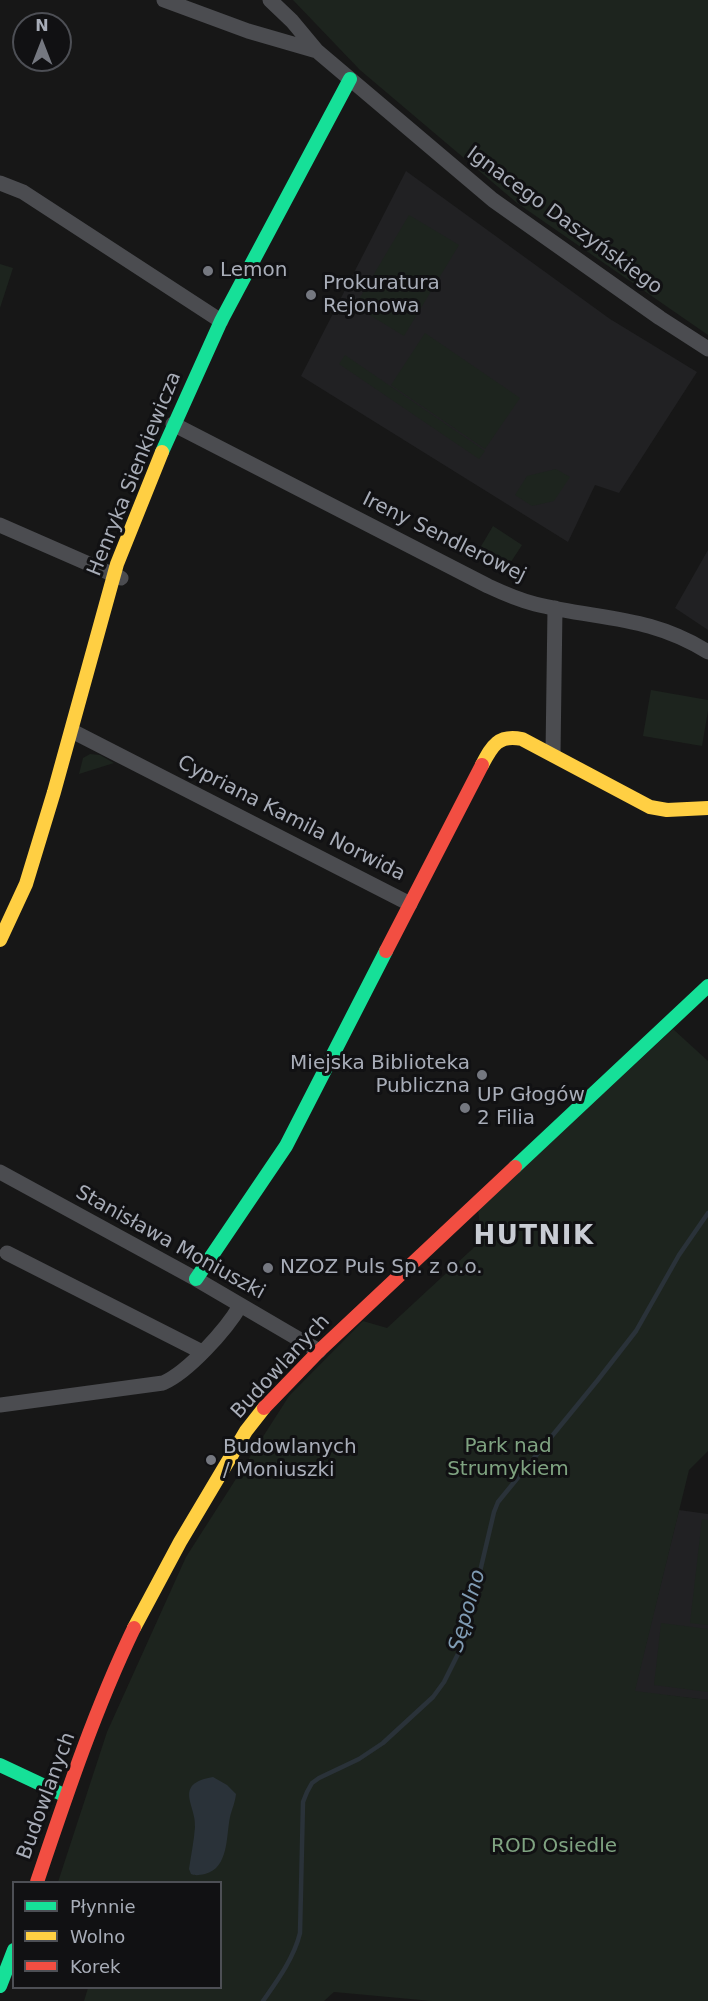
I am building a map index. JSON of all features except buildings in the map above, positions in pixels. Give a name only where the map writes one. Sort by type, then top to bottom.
[{"type":"street","name":"Ignacego Daszyńskiego","points":[[164,0],[248,31],[317,51]]},
{"type":"street","name":"Ignacego Daszyńskiego","points":[[270,0],[292,21],[317,51],[493,200],[660,318],[708,349]]},
{"type":"street","name":"Henryka Sienkiewicza","points":[[0,940],[26,884],[118,577],[173,424],[220,321],[350,79]]},
{"type":"street","points":[[0,183],[23,192],[220,321]]},
{"type":"street","name":"Ireny Sendlerowej","points":[[173,424],[470,578],[513,597],[555,608],[658,627],[708,652]]},
{"type":"street","points":[[0,525],[118,577]]},
{"type":"street","points":[[553,754],[555,608]]},
{"type":"street","name":"Cypriana Kamila Norwida","points":[[72,731],[410,904],[487,755],[496,742],[502,738],[522,739],[650,807],[666,810],[708,808]]},
{"type":"street","points":[[196,1279],[273,1169],[410,904]]},
{"type":"street","name":"Budowlanych","points":[[37,1881],[66,1796],[114,1669],[140,1615],[180,1542],[246,1431],[263,1409],[319,1351],[708,986]]},
{"type":"street","name":"Stanisława Moniuszki","points":[[0,1172],[196,1279],[319,1351]]},
{"type":"street","points":[[7,1253],[202,1352]]},
{"type":"street","points":[[0,1405],[163,1383],[175,1378],[202,1352],[240,1306]]},
{"type":"street","points":[[0,1765],[66,1796]]},
{"type":"street","points":[[0,1986],[12,1955]]},
{"type":"shaded area","points":[[406,171],[610,319],[697,372],[619,493],[595,485],[568,542],[301,376]]},
{"type":"shaded area","points":[[708,550],[708,630],[675,608]]},
{"type":"shaded area","points":[[679,1510],[708,1514],[708,1700],[634,1692]]},
{"type":"shaded area","points":[[213,1777],[227,1785],[236,1797],[222,1858],[213,1871],[194,1875],[189,1869],[195,1827],[189,1797],[190,1790],[201,1780]]},
{"type":"green space","points":[[293,0],[708,0],[708,335],[517,203],[360,70]]},
{"type":"green space","points":[[409,215],[459,245],[404,336],[355,306]]},
{"type":"green space","points":[[0,264],[13,268],[0,308]]},
{"type":"green space","points":[[425,333],[520,398],[485,449],[391,385]]},
{"type":"green space","points":[[345,355],[485,451],[479,459],[339,364]]},
{"type":"green space","points":[[556,469],[570,477],[554,501],[532,506],[515,495],[527,476]]},
{"type":"green space","points":[[493,526],[522,545],[509,565],[480,548]]},
{"type":"green space","points":[[651,690],[708,700],[702,746],[643,736]]},
{"type":"green space","points":[[90,754],[100,755],[114,763],[79,774],[83,758]]},
{"type":"green space","name":"Park nad Strumykiem","points":[[673,1029],[708,1061],[708,1451],[689,1470],[635,1691],[708,1700],[708,2001],[432,2001],[334,1992],[324,2001],[84,2001],[88,1989],[222,1989],[222,1881],[58,1881],[107,1732],[186,1557],[289,1396],[363,1321],[387,1328],[482,1240],[478,1210]]},
{"type":"green space","points":[[702,1519],[708,1520],[708,1625],[690,1623]]},
{"type":"green space","points":[[661,1623],[708,1629],[708,1692],[654,1685]]},
{"type":"waterway","name":"Sępolno","points":[[263,2001],[289,1960],[300,1933],[303,1802],[312,1783],[359,1759],[383,1743],[433,1697],[444,1682],[458,1654],[498,1502],[636,1331],[679,1255],[708,1213]]},
{"type":"traffic: fast","points":[[162,452],[221,321],[350,79]]},
{"type":"traffic: fast","points":[[196,1279],[286,1146],[386,951]]},
{"type":"traffic: fast","points":[[515,1167],[708,986]]},
{"type":"traffic: fast","points":[[0,1765],[66,1796]]},
{"type":"traffic: fast","points":[[0,1986],[12,1955]]},
{"type":"traffic: slow","points":[[0,940],[26,884],[117,564],[162,452]]},
{"type":"traffic: slow","points":[[482,765],[489,752],[501,740],[522,739],[650,807],[667,810],[708,808]]},
{"type":"traffic: slow","points":[[134,1628],[180,1542],[246,1431],[264,1408]]},
{"type":"traffic: jam","points":[[386,951],[482,765]]},
{"type":"traffic: jam","points":[[264,1408],[319,1351],[515,1167]]},
{"type":"traffic: jam","points":[[37,1881],[94,1721],[134,1628]]},
{"type":"place","name":"Lemon","points":[[208,271]]},
{"type":"place","name":"Prokuratura Rejonowa","points":[[311,295]]},
{"type":"place","name":"Miejska Biblioteka Publiczna","points":[[482,1075]]},
{"type":"place","name":"UP Głogów 2 Filia","points":[[465,1108]]},
{"type":"place","name":"NZOZ Puls Sp. z o.o.","points":[[268,1268]]},
{"type":"place","name":"Budowlanych / Moniuszki","points":[[211,1460]]},
{"type":"district","name":"HUTNIK","points":[[534,1237]]},
{"type":"park label","name":"ROD Osiedle","points":[[554,1847]]}]
